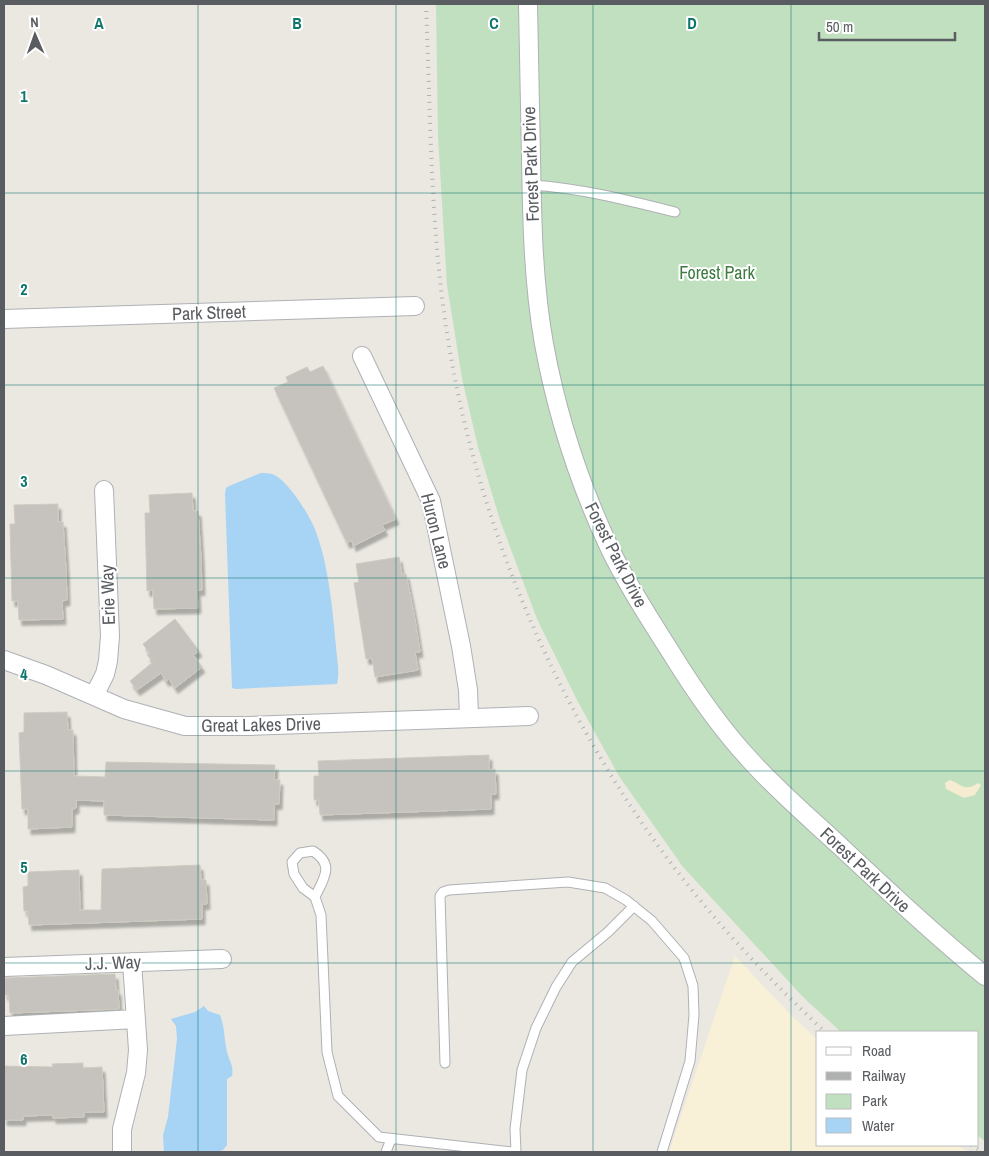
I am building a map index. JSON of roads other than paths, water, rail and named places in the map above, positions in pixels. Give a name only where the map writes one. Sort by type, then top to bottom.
[{"type":"street","name":"Forest Park Drive","points":[[528,4],[531,185],[536,284],[544,341],[554,392],[567,440],[590,505],[611,551],[641,605],[711,713],[750,761],[935,934],[985,976]]},
{"type":"street","name":"Park Street","points":[[4,319],[415,306]]},
{"type":"street","name":"Huron Lane","points":[[362,356],[431,501],[461,646],[468,690],[469,718]]},
{"type":"street","name":"Erie Way","points":[[94,696],[105,674],[109,644],[104,490]]},
{"type":"street","name":"Great Lakes Drive","points":[[4,660],[46,675],[124,709],[185,726],[250,726],[529,716]]},
{"type":"street","name":"J.J. Way","points":[[4,967],[222,959]]},
{"type":"street","points":[[122,1152],[122,1129],[136,1073],[138,1050],[132,962]]},
{"type":"street","points":[[4,1026],[136,1019]]},
{"type":"lane","points":[[531,185],[570,188],[675,212]]},
{"type":"lane","points":[[315,897],[326,876],[325,862],[322,856],[313,850],[300,853],[292,862],[294,874],[303,888],[315,897],[321,915],[327,1052],[338,1096],[379,1137],[514,1152],[522,1070],[536,1028],[556,987],[572,962],[608,932],[634,906]]},
{"type":"lane","points":[[445,1062],[440,896],[443,892],[568,882],[605,888],[634,906],[652,921],[684,958],[693,986],[694,1015],[690,1062],[662,1152]]},
{"type":"lane","points":[[386,1152],[391,1139]]},
{"type":"water","points":[[261,473],[271,474],[284,482],[307,514],[319,540],[331,602],[338,666],[337,684],[232,688],[225,494],[226,488],[229,486]]},
{"type":"water","points":[[204,1006],[208,1011],[220,1015],[232,1069],[232,1076],[227,1079],[227,1145],[223,1150],[217,1152],[164,1152],[163,1135],[168,1117],[177,1039],[176,1026],[171,1019],[195,1012]]},
{"type":"railway","points":[[426,4],[435,229],[445,319],[452,363],[468,437],[489,511],[515,583],[546,654],[581,723],[620,790],[663,853],[738,944],[824,1031]]},
{"type":"railway","points":[[973,1146],[983,1152]]},
{"type":"park label","name":"Forest Park","points":[[717,273]]}]
